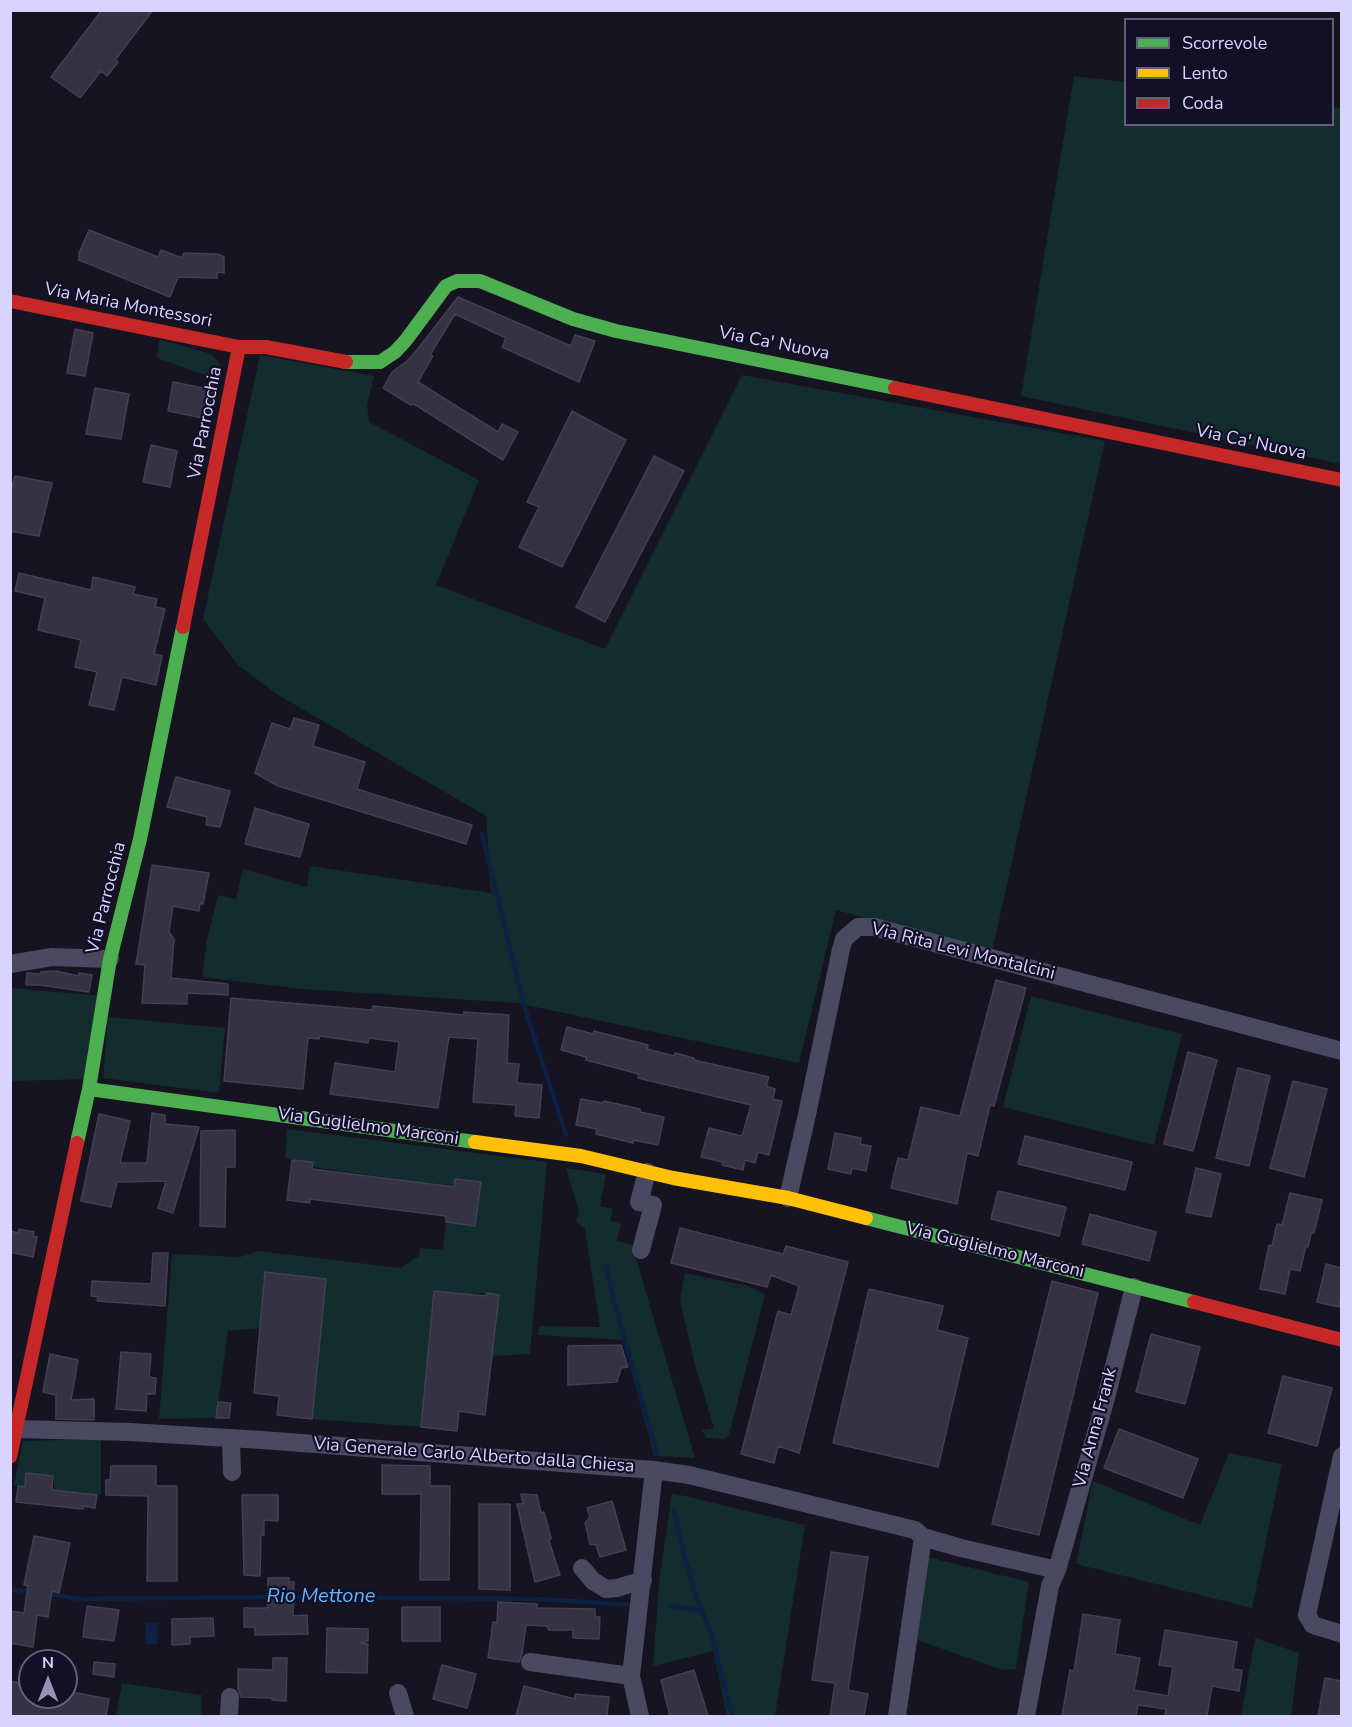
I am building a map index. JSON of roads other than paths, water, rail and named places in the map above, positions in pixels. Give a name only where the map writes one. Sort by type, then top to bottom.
[{"type":"street","name":"Via Ca' Nuova","points":[[239,346],[266,347],[353,363],[380,362],[395,352],[406,340],[446,286],[457,281],[480,281],[586,324],[616,331],[1341,480]]},
{"type":"street","name":"Via Maria Montessori","points":[[10,301],[239,346]]},
{"type":"street","name":"Via Parrocchia","points":[[10,1457],[16,1429],[18,1379],[89,1089],[110,959],[142,828],[239,346]]},
{"type":"street","name":"Via Rita Levi Montalcini","points":[[788,1198],[841,949],[844,939],[858,927],[874,927],[1341,1051]]},
{"type":"street","points":[[10,964],[52,957],[110,959]]},
{"type":"street","name":"Via Guglielmo Marconi","points":[[89,1089],[581,1156],[647,1172],[788,1198],[1341,1340]]},
{"type":"street","points":[[641,1250],[653,1205],[639,1202],[647,1172]]},
{"type":"street","name":"Via Anna Frank","points":[[1026,1716],[1050,1586],[1058,1570],[1134,1287]]},
{"type":"street","name":"Via Generale Carlo Alberto dalla Chiesa","points":[[16,1429],[130,1432],[228,1438],[654,1470],[689,1475],[915,1530],[923,1537],[961,1548],[1058,1570]]},
{"type":"street","points":[[228,1438],[231,1442],[232,1472]]},
{"type":"street","points":[[1341,1456],[1307,1615],[1313,1625],[1341,1634]]},
{"type":"street","points":[[640,1716],[631,1676],[654,1470]]},
{"type":"street","points":[[897,1716],[923,1537]]},
{"type":"street","points":[[582,1568],[593,1581],[606,1589],[643,1580]]},
{"type":"street","points":[[530,1662],[631,1676]]},
{"type":"street","points":[[398,1693],[405,1716]]},
{"type":"street","points":[[229,1716],[230,1697]]},
{"type":"water","points":[[146,1623],[158,1623],[157,1644],[145,1644]]},
{"type":"waterway","points":[[482,834],[524,1005],[566,1135]]},
{"type":"waterway","points":[[606,1265],[613,1298],[657,1454]]},
{"type":"waterway","name":"Rio Mettone","points":[[674,1509],[684,1556],[711,1633],[732,1716]]},
{"type":"waterway","name":"Rio Mettone","points":[[10,1590],[32,1591]]},
{"type":"waterway","name":"Rio Mettone","points":[[46,1593],[79,1599],[271,1597]]},
{"type":"waterway","name":"Rio Mettone","points":[[288,1597],[538,1599],[631,1605]]},
{"type":"waterway","name":"Rio Mettone","points":[[670,1606],[702,1611]]}]
